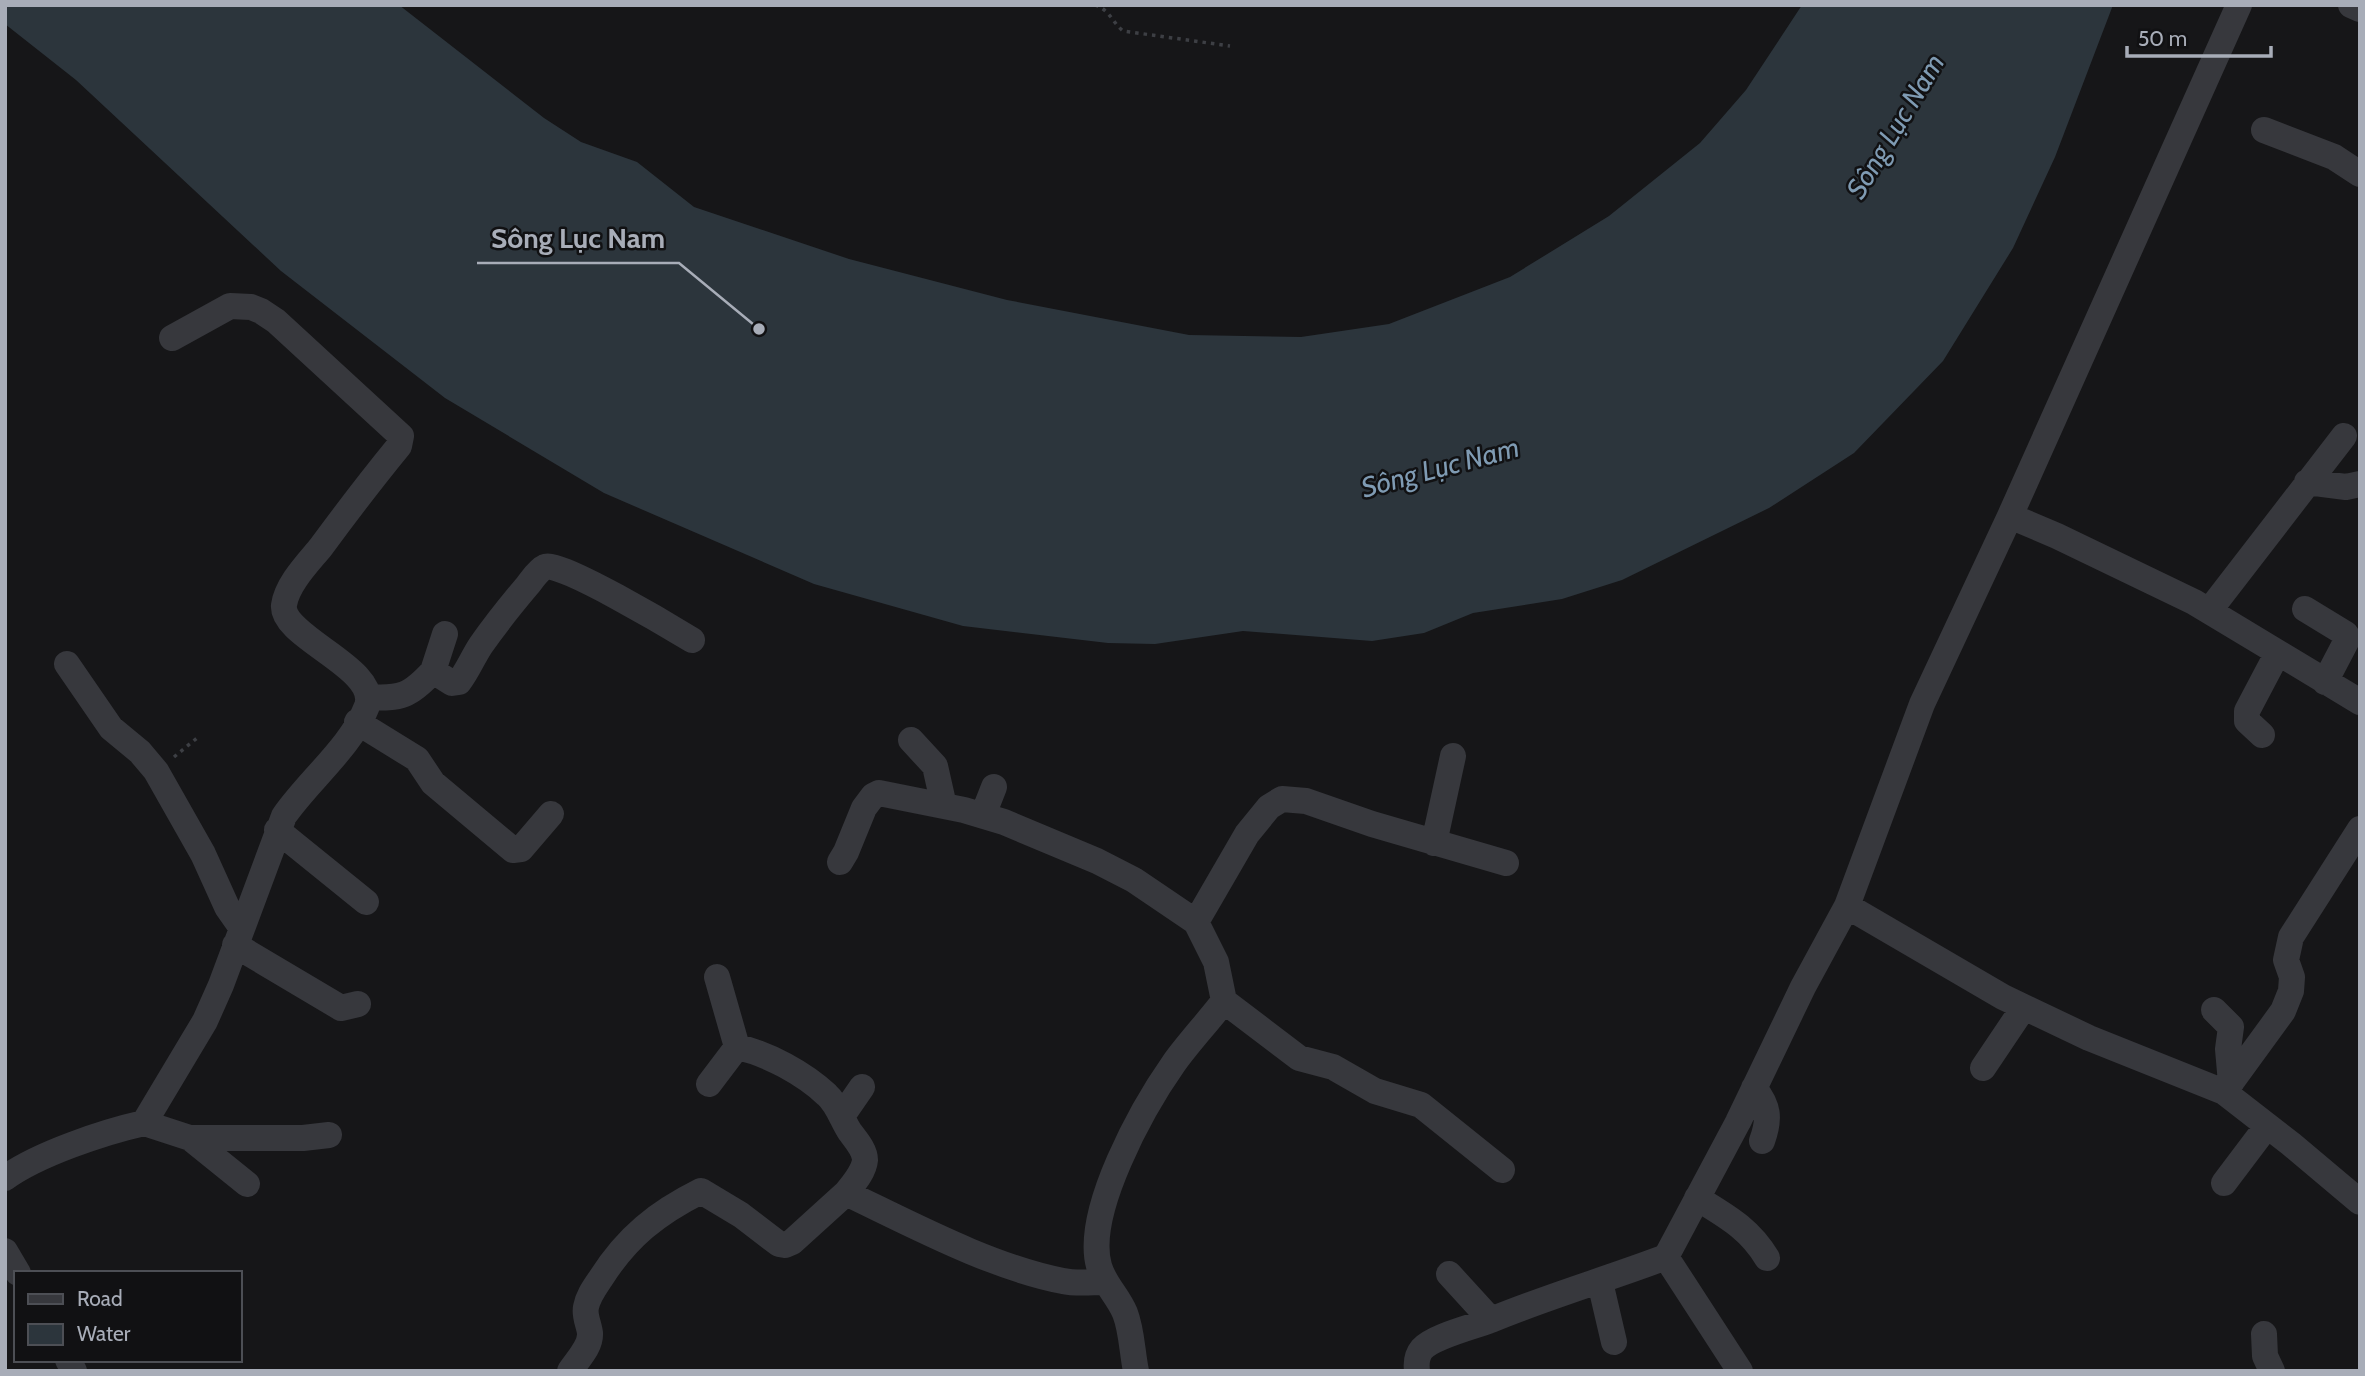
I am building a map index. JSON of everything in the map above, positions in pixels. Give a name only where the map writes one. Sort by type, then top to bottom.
[{"type":"street","points":[[1417,1371],[1419,1352],[1430,1342],[1666,1257],[1847,906],[1922,704],[2010,516],[2239,5]]},
{"type":"street","points":[[2351,5],[2360,9]]},
{"type":"street","points":[[2264,130],[2334,157],[2360,174]]},
{"type":"street","points":[[144,1122],[205,1021],[221,985],[277,830],[294,801],[330,762],[367,705],[368,697],[363,682],[304,634],[285,614],[284,607],[297,579],[399,446],[401,436],[313,354],[261,311],[239,305],[230,306],[172,338]]},
{"type":"street","points":[[2209,611],[2344,436]]},
{"type":"street","points":[[2307,482],[2346,487],[2360,484]]},
{"type":"street","points":[[2010,516],[2194,602],[2360,702]]},
{"type":"street","points":[[433,671],[452,683],[459,682],[480,647],[522,591],[545,567],[550,566],[565,570],[692,640]]},
{"type":"street","points":[[2305,609],[2346,634],[2347,638],[2325,682]]},
{"type":"street","points":[[368,697],[389,698],[414,691],[433,671],[444,634]]},
{"type":"street","points":[[2262,735],[2247,721],[2248,711],[2277,654]]},
{"type":"street","points":[[68,664],[111,728],[140,752],[156,771],[202,854],[238,936],[334,1005],[347,1008],[358,1004]]},
{"type":"street","points":[[357,722],[417,759],[433,783],[513,850],[521,849],[551,814]]},
{"type":"street","points":[[911,740],[935,766],[944,806]]},
{"type":"street","points":[[1434,843],[1453,756]]},
{"type":"street","points":[[983,815],[994,787]]},
{"type":"street","points":[[840,862],[864,808],[873,796],[879,793],[983,815],[1097,861],[1134,880],[1196,922],[1216,962],[1224,1001],[1299,1058],[1333,1067],[1375,1091],[1421,1105],[1502,1170]]},
{"type":"street","points":[[1196,922],[1247,834],[1269,807],[1282,799],[1306,801],[1372,824],[1506,863]]},
{"type":"street","points":[[2227,1088],[2283,1012],[2291,991],[2292,977],[2286,960],[2291,937],[2360,829]]},
{"type":"street","points":[[277,830],[366,902]]},
{"type":"street","points":[[1847,906],[2024,1007],[2089,1038],[2227,1088],[2267,1126],[2360,1202]]},
{"type":"street","points":[[717,977],[737,1047]]},
{"type":"street","points":[[1136,1371],[1124,1312],[1099,1266],[1097,1239],[1102,1211],[1120,1179],[1151,1097],[1224,1001]]},
{"type":"street","points":[[1983,1068],[2024,1007]]},
{"type":"street","points":[[2214,1010],[2231,1027],[2227,1088]]},
{"type":"street","points":[[709,1084],[737,1047]]},
{"type":"street","points":[[570,1371],[590,1337],[586,1308],[590,1295],[626,1244],[653,1218],[701,1191],[741,1215],[771,1239],[785,1245],[797,1238],[855,1182],[865,1161],[864,1153],[828,1096],[765,1055],[737,1047]]},
{"type":"street","points":[[842,1116],[863,1087]]},
{"type":"street","points":[[1754,1088],[1765,1102],[1768,1114],[1768,1124],[1762,1140]]},
{"type":"street","points":[[5,1178],[30,1164],[78,1144],[144,1122],[190,1138],[303,1138],[329,1135]]},
{"type":"street","points":[[2224,1183],[2267,1126]]},
{"type":"street","points":[[190,1138],[247,1184]]},
{"type":"street","points":[[846,1193],[1015,1269],[1066,1282],[1106,1282]]},
{"type":"street","points":[[1697,1198],[1752,1235],[1767,1258]]},
{"type":"street","points":[[5,1251],[17,1271]]},
{"type":"street","points":[[1666,1257],[1740,1371]]},
{"type":"street","points":[[1448,1274],[1491,1320]]},
{"type":"street","points":[[1600,1282],[1614,1342]]},
{"type":"street","points":[[2264,1334],[2265,1356],[2272,1371]]},
{"type":"path","points":[[1095,5],[1110,14],[1113,23],[1123,31],[1230,46]]},
{"type":"path","points":[[156,771],[197,738]]},
{"type":"water","name":"Sông Lục Nam","points":[[5,5],[399,5],[544,118],[581,142],[637,162],[694,207],[849,259],[1007,300],[1189,335],[1301,337],[1389,324],[1510,277],[1609,216],[1700,143],[1746,90],[1802,5],[2113,5],[2055,157],[2013,248],[1943,361],[1854,453],[1769,508],[1622,580],[1562,599],[1473,613],[1424,633],[1372,641],[1243,631],[1155,644],[1108,643],[963,626],[814,584],[604,493],[445,398],[281,271],[76,80],[5,24]]},
{"type":"place","name":"Sông Lục Nam","points":[[759,329]]}]
